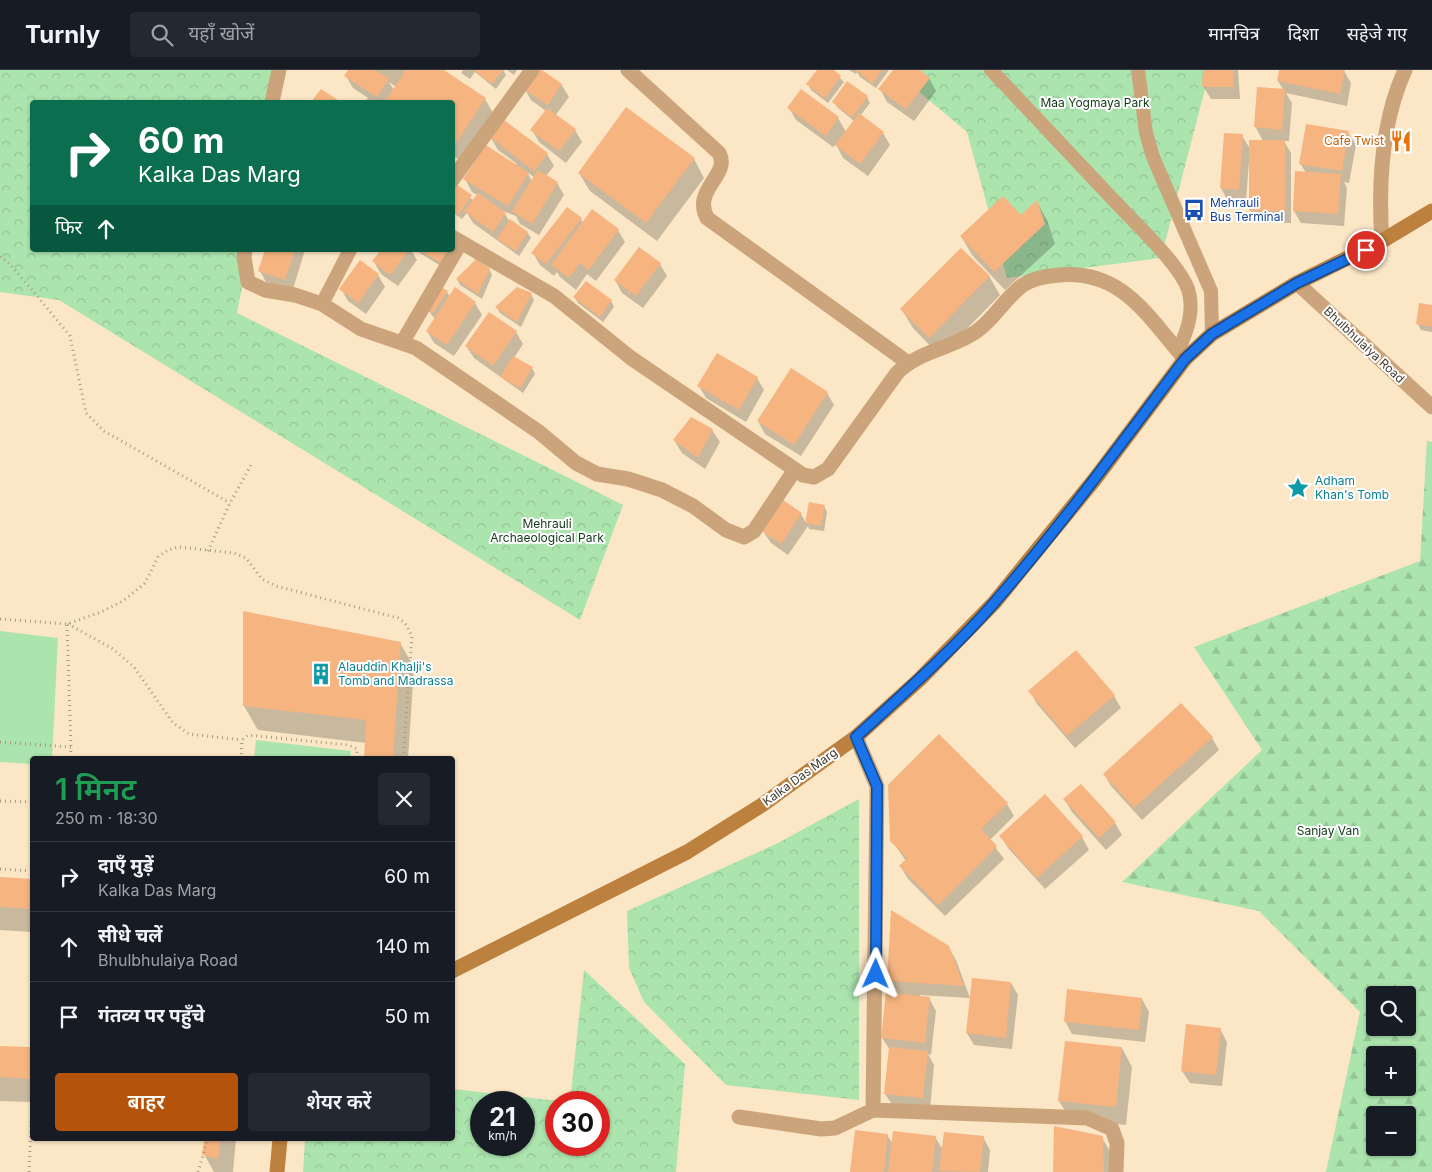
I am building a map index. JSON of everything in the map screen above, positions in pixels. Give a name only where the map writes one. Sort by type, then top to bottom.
[{"type":"street","points":[[272,100],[279,70]]},
{"type":"street","points":[[455,176],[532,70]]},
{"type":"street","points":[[628,70],[719,153],[722,159],[722,166],[706,192],[703,202],[703,210],[707,218],[908,362]]},
{"type":"street","points":[[1382,241],[1380,207],[1382,164],[1388,123],[1398,85],[1405,70]]},
{"type":"street","points":[[1212,334],[1297,283],[1382,241],[1432,211]]},
{"type":"street","points":[[457,240],[554,296],[631,358],[803,476],[814,477],[828,469],[897,373],[908,362],[969,337],[985,326],[1024,284],[1035,279],[1079,274],[1096,276],[1124,291],[1182,355]]},
{"type":"street","points":[[245,252],[248,282],[265,290],[295,295],[322,304],[361,329],[416,348],[539,432],[576,463],[596,474],[628,479],[662,490],[693,506],[726,530],[744,537],[754,531],[794,471]]},
{"type":"street","points":[[402,343],[451,252]]},
{"type":"street","name":"Bhulbhulaiya Road","points":[[1297,283],[1432,407]]},
{"type":"street","name":"Kalka Das Marg","points":[[455,969],[687,852],[762,805],[856,737],[920,679],[994,603],[1095,479],[1182,355],[1212,334]]},
{"type":"street","points":[[856,737],[877,786],[873,1110]]},
{"type":"street","points":[[740,1117],[821,1129],[835,1128],[873,1110],[1087,1118],[1112,1129],[1117,1143],[1116,1172]]},
{"type":"street","points":[[277,1172],[280,1141]]},
{"type":"lane","points":[[991,70],[1179,273],[1188,289],[1190,302],[1182,355]]},
{"type":"lane","points":[[1138,70],[1146,133],[1152,157],[1211,291],[1212,334]]},
{"type":"lane","points":[[322,304],[349,252]]},
{"type":"path","points":[[0,257],[8,262],[70,336],[86,414],[104,431],[230,503]]},
{"type":"path","points":[[208,551],[230,503],[251,465]]},
{"type":"path","points":[[0,620],[67,624],[101,612],[123,601],[144,582],[158,557],[168,550],[179,547],[234,553],[246,558],[262,579],[276,586],[398,618],[405,623],[412,636],[403,756]]},
{"type":"path","points":[[67,624],[113,649],[134,667],[165,712],[189,734],[242,740],[248,735],[348,745],[357,749],[357,756]]},
{"type":"path","points":[[67,624],[70,756]]},
{"type":"path","points":[[241,756],[242,740]]},
{"type":"path","points":[[0,742],[71,747]]},
{"type":"path","points":[[0,801],[30,802]]},
{"type":"path","points":[[0,869],[30,871]]},
{"type":"path","points":[[29,1172],[30,1141]]},
{"type":"path","points":[[198,1172],[207,1141]]},
{"type":"green space","name":"Mehrauli Archaeological Park","points":[[0,70],[273,70],[274,100],[30,100],[30,252],[249,252],[237,313],[623,505],[580,620],[59,300],[0,292]]},
{"type":"green space","name":"Maa Yogmaya Park","points":[[893,70],[1210,70],[1161,258],[1007,278],[967,132]]},
{"type":"green space","name":"Sanjay Van","points":[[1427,441],[1432,442],[1432,1172],[1326,1172],[1360,1012],[1259,911],[1122,882],[1262,750],[1194,647],[1420,561]]},
{"type":"green space","points":[[0,631],[58,638],[52,756],[30,756],[30,764],[0,762]]},
{"type":"green space","points":[[256,740],[351,751],[350,756],[254,756]]},
{"type":"green space","points":[[859,799],[859,1100],[726,1085],[644,1002],[629,968],[627,911],[776,844]]},
{"type":"green space","points":[[584,970],[685,1064],[676,1172],[303,1172],[305,1141],[455,1141],[455,1089],[471,1091],[470,1156],[535,1156],[535,1098],[545,1099],[545,1156],[610,1156],[610,1091],[571,1091]]},
{"type":"building","points":[[348,70],[375,70],[389,79],[377,97],[344,76]]},
{"type":"building","points":[[406,70],[444,70],[486,98],[455,144],[455,100],[386,100]]},
{"type":"building","points":[[473,70],[503,70],[492,84]]},
{"type":"building","points":[[535,70],[542,70],[562,84],[548,105],[522,88]]},
{"type":"building","points":[[817,70],[834,70],[841,76],[825,98],[806,84]]},
{"type":"building","points":[[856,70],[882,70],[872,84]]},
{"type":"building","points":[[893,70],[920,70],[930,78],[906,109],[878,89]]},
{"type":"building","points":[[1203,70],[1234,70],[1233,87],[1202,87]]},
{"type":"building","points":[[1279,70],[1345,70],[1340,94],[1277,81]]},
{"type":"building","points":[[847,81],[868,96],[852,117],[832,102]]},
{"type":"building","points":[[1257,87],[1285,89],[1282,130],[1254,127]]},
{"type":"building","points":[[321,89],[338,100],[313,100]]},
{"type":"building","points":[[801,89],[839,117],[826,136],[787,108]]},
{"type":"building","points":[[626,107],[695,158],[646,223],[578,173]]},
{"type":"building","points":[[547,108],[576,129],[559,151],[530,130]]},
{"type":"building","points":[[859,113],[884,132],[860,164],[835,145]]},
{"type":"building","points":[[504,120],[548,153],[534,171],[490,137]]},
{"type":"building","points":[[1306,124],[1349,131],[1342,171],[1299,164]]},
{"type":"building","points":[[1224,133],[1243,134],[1239,190],[1220,188]]},
{"type":"building","points":[[1249,140],[1285,140],[1285,211],[1249,211]]},
{"type":"building","points":[[486,145],[529,173],[508,206],[463,179]]},
{"type":"building","points":[[538,170],[558,182],[532,224],[512,211]]},
{"type":"building","points":[[1295,171],[1341,174],[1338,214],[1293,211]]},
{"type":"building","points":[[456,184],[472,195],[458,215],[455,212]]},
{"type":"building","points":[[478,193],[506,213],[493,232],[464,211]]},
{"type":"building","points":[[1003,196],[1021,215],[1037,200],[1045,224],[994,272],[960,236]]},
{"type":"building","points":[[567,207],[582,218],[546,264],[531,253]]},
{"type":"building","points":[[592,209],[619,229],[589,270],[580,263],[569,278],[551,265]]},
{"type":"building","points":[[510,219],[528,232],[516,251],[497,239]]},
{"type":"building","points":[[639,247],[661,263],[636,296],[614,280]]},
{"type":"building","points":[[961,248],[990,276],[929,338],[900,309]]},
{"type":"building","points":[[264,252],[294,252],[285,280],[258,271]]},
{"type":"building","points":[[379,252],[407,252],[390,275],[372,261]]},
{"type":"building","points":[[422,252],[446,252],[441,263]]},
{"type":"building","points":[[476,259],[490,268],[478,294],[456,279]]},
{"type":"building","points":[[360,260],[379,274],[358,303],[339,289]]},
{"type":"building","points":[[586,281],[612,300],[600,317],[573,297]]},
{"type":"building","points":[[441,287],[448,291],[432,314],[427,310]]},
{"type":"building","points":[[455,287],[476,302],[447,345],[426,331]]},
{"type":"building","points":[[517,287],[532,293],[517,322],[495,307]]},
{"type":"building","points":[[1419,303],[1432,305],[1432,327],[1416,324]]},
{"type":"building","points":[[489,312],[517,331],[493,366],[465,346]]},
{"type":"building","points":[[717,353],[758,377],[739,410],[697,386]]},
{"type":"building","points":[[513,356],[533,367],[520,388],[500,377]]},
{"type":"building","points":[[791,368],[828,392],[794,445],[757,421]]},
{"type":"building","points":[[691,417],[713,429],[698,458],[673,440]]},
{"type":"building","points":[[783,500],[802,513],[781,544],[762,531]]},
{"type":"building","points":[[809,502],[825,505],[821,526],[805,523]]},
{"type":"building","name":"Alauddin Khalji's Tomb and Madrassa","points":[[243,611],[401,642],[393,756],[364,756],[366,720],[243,706]]},
{"type":"building","points":[[1076,650],[1115,695],[1067,736],[1028,691]]},
{"type":"building","points":[[1181,703],[1213,737],[1134,808],[1103,774]]},
{"type":"building","points":[[939,734],[1008,803],[981,829],[997,846],[938,905],[899,866],[907,858],[890,841],[888,785]]},
{"type":"building","points":[[1081,784],[1116,822],[1099,838],[1063,799]]},
{"type":"building","points":[[1045,794],[1083,836],[1037,878],[999,836]]},
{"type":"building","points":[[0,877],[30,879],[30,909],[0,907]]},
{"type":"building","points":[[891,910],[949,946],[964,986],[887,981]]},
{"type":"building","points":[[972,978],[1011,982],[1006,1038],[966,1033]]},
{"type":"building","points":[[1067,989],[1142,998],[1139,1030],[1064,1022]]},
{"type":"building","points":[[886,992],[930,997],[925,1043],[881,1038]]},
{"type":"building","points":[[1186,1024],[1221,1028],[1216,1075],[1181,1071]]},
{"type":"building","points":[[1065,1041],[1122,1047],[1116,1107],[1058,1101]]},
{"type":"building","points":[[0,1046],[30,1047],[30,1079],[0,1077]]},
{"type":"building","points":[[889,1047],[928,1051],[923,1098],[884,1094]]},
{"type":"building","points":[[1054,1126],[1103,1136],[1104,1172],[1053,1172]]},
{"type":"building","points":[[855,1130],[888,1134],[884,1172],[850,1172]]},
{"type":"building","points":[[893,1131],[936,1136],[932,1172],[888,1172]]},
{"type":"building","points":[[944,1132],[984,1136],[980,1172],[939,1171]]},
{"type":"building","points":[[204,1141],[220,1141],[218,1159],[202,1155]]},
{"type":"place","name":"Cafe Twist","points":[[1401,141]]},
{"type":"place","name":"Mehrauli Bus Terminal","points":[[1194,210]]},
{"type":"place","name":"Adham Khan's Tomb","points":[[1298,488]]},
{"type":"place","name":"Alauddin Khalji's Tomb and Madrassa","points":[[321,674]]},
{"type":"route","points":[[876,974],[877,786],[856,737],[920,679],[994,603],[1095,479],[1185,359],[1199,344],[1212,334],[1297,283],[1366,250]]}]
